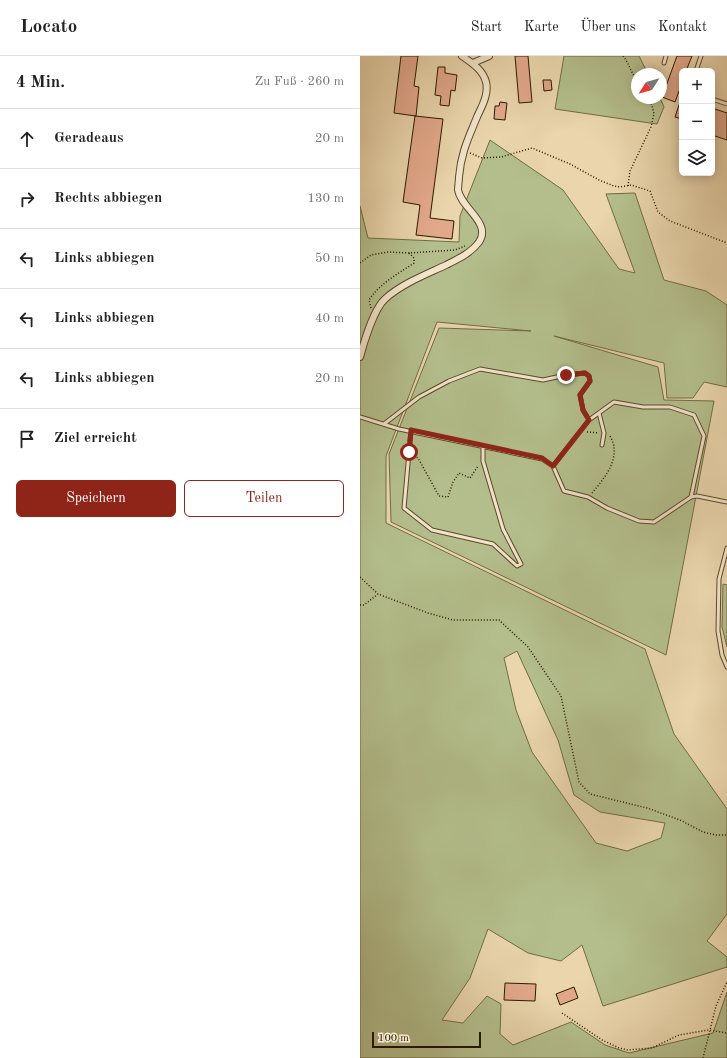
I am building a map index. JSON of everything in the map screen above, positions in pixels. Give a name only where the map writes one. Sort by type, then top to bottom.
[{"type":"street","points":[[360,357],[363,345],[377,310],[385,299],[398,290],[469,252],[479,242],[482,234],[480,223],[464,205],[458,190],[460,161],[463,150],[485,100],[486,83],[484,76],[473,63],[462,56]]},
{"type":"street","points":[[473,63],[489,56]]},
{"type":"lane","points":[[664,63],[666,56]]},
{"type":"lane","points":[[697,68],[701,56]]},
{"type":"lane","points":[[715,100],[727,104]]},
{"type":"lane","points":[[384,424],[419,397],[449,381],[480,369],[543,380],[585,373],[589,376],[590,381],[580,395],[583,410],[589,420]]},
{"type":"lane","points":[[553,466],[589,420],[614,402],[643,407],[670,407],[694,415],[704,436],[691,497]]},
{"type":"lane","points":[[599,413],[604,433],[602,445]]},
{"type":"lane","points":[[360,417],[399,429],[411,430],[483,447],[542,458],[553,466],[564,491],[588,497],[607,508],[639,521],[654,522],[691,497],[697,496],[727,502]]},
{"type":"lane","points":[[411,430],[404,508],[432,530],[493,544],[517,566],[521,564],[503,529],[482,461],[483,447]]},
{"type":"lane","points":[[727,548],[719,579],[718,631],[722,656],[727,666]]},
{"type":"path","points":[[623,56],[627,60],[631,69]]},
{"type":"path","points":[[628,186],[630,171],[651,127],[654,114],[652,104]]},
{"type":"path","points":[[463,150],[482,158],[501,157],[532,148],[570,164],[599,180],[614,186],[620,187],[631,185],[650,191],[658,212],[670,221],[727,243]]},
{"type":"path","points":[[360,263],[371,255],[382,253],[455,250],[479,242]]},
{"type":"path","points":[[377,310],[371,309],[369,300],[374,291],[414,264],[414,258],[409,252]]},
{"type":"path","points":[[580,431],[604,433],[610,436],[614,448],[614,457],[607,475],[588,497]]},
{"type":"path","points":[[409,452],[418,458],[439,496],[448,497],[453,482],[459,473],[470,478],[482,461]]},
{"type":"path","points":[[360,577],[378,594],[428,613],[454,620],[499,620],[528,647],[562,696],[579,782],[590,794],[647,808],[680,820],[703,832],[716,835],[727,834]]},
{"type":"path","points":[[360,605],[364,605],[378,594]]},
{"type":"path","points":[[703,1058],[716,1006],[727,982]]},
{"type":"path","points":[[562,1013],[602,1040],[619,1048],[628,1050],[652,1048],[679,1035],[709,1030],[727,1033]]},
{"type":"green space","points":[[564,56],[639,56],[645,68],[631,68],[631,104],[663,104],[664,107],[657,124],[555,109]]},
{"type":"green space","points":[[490,140],[563,190],[619,269],[635,273],[606,194],[635,193],[664,280],[706,291],[727,305],[727,387],[704,382],[693,398],[667,398],[664,363],[554,336],[658,367],[664,400],[714,401],[666,655],[391,522],[389,454],[439,328],[531,331],[437,322],[386,456],[386,523],[645,649],[674,734],[727,809],[727,914],[707,941],[727,957],[727,967],[603,1006],[582,945],[561,961],[528,953],[488,929],[470,978],[442,1020],[463,1023],[487,996],[501,1004],[500,1034],[513,1045],[571,1022],[605,1045],[629,1053],[713,1033],[727,992],[727,1058],[360,1058],[360,206],[368,238],[459,242],[460,216]],"holes":[[[517,651],[558,740],[574,795],[600,812],[665,823],[661,838],[627,851],[596,843],[532,752],[516,710],[504,658]]]},
{"type":"green space","points":[[723,584],[727,585],[727,647],[722,627]]},
{"type":"building","points":[[401,56],[418,56],[414,86],[419,87],[416,116],[394,113]]},
{"type":"building","points":[[515,56],[528,56],[532,102],[519,103]]},
{"type":"building","points":[[677,56],[692,56],[687,68],[679,68],[679,91],[675,102],[667,99],[667,83]]},
{"type":"building","points":[[438,67],[445,67],[445,73],[457,75],[455,91],[451,90],[449,106],[440,105],[441,96],[435,95]]},
{"type":"building","points":[[543,80],[551,80],[552,90],[544,91]]},
{"type":"building","points":[[500,102],[507,103],[505,120],[494,119],[495,106],[499,106]]},
{"type":"building","points":[[679,105],[679,118],[675,117]]},
{"type":"building","points":[[715,109],[727,113],[727,140],[715,136]]},
{"type":"building","points":[[415,116],[443,119],[430,218],[454,221],[452,239],[416,235],[420,205],[403,202]]},
{"type":"building","points":[[505,983],[536,984],[535,1001],[504,1000]]},
{"type":"building","points":[[574,987],[578,998],[560,1005],[556,994]]},
{"type":"route","points":[[409,452],[411,430],[483,447],[542,458],[553,466],[589,420],[583,410],[580,395],[590,381],[589,376],[585,373],[566,375]]}]
